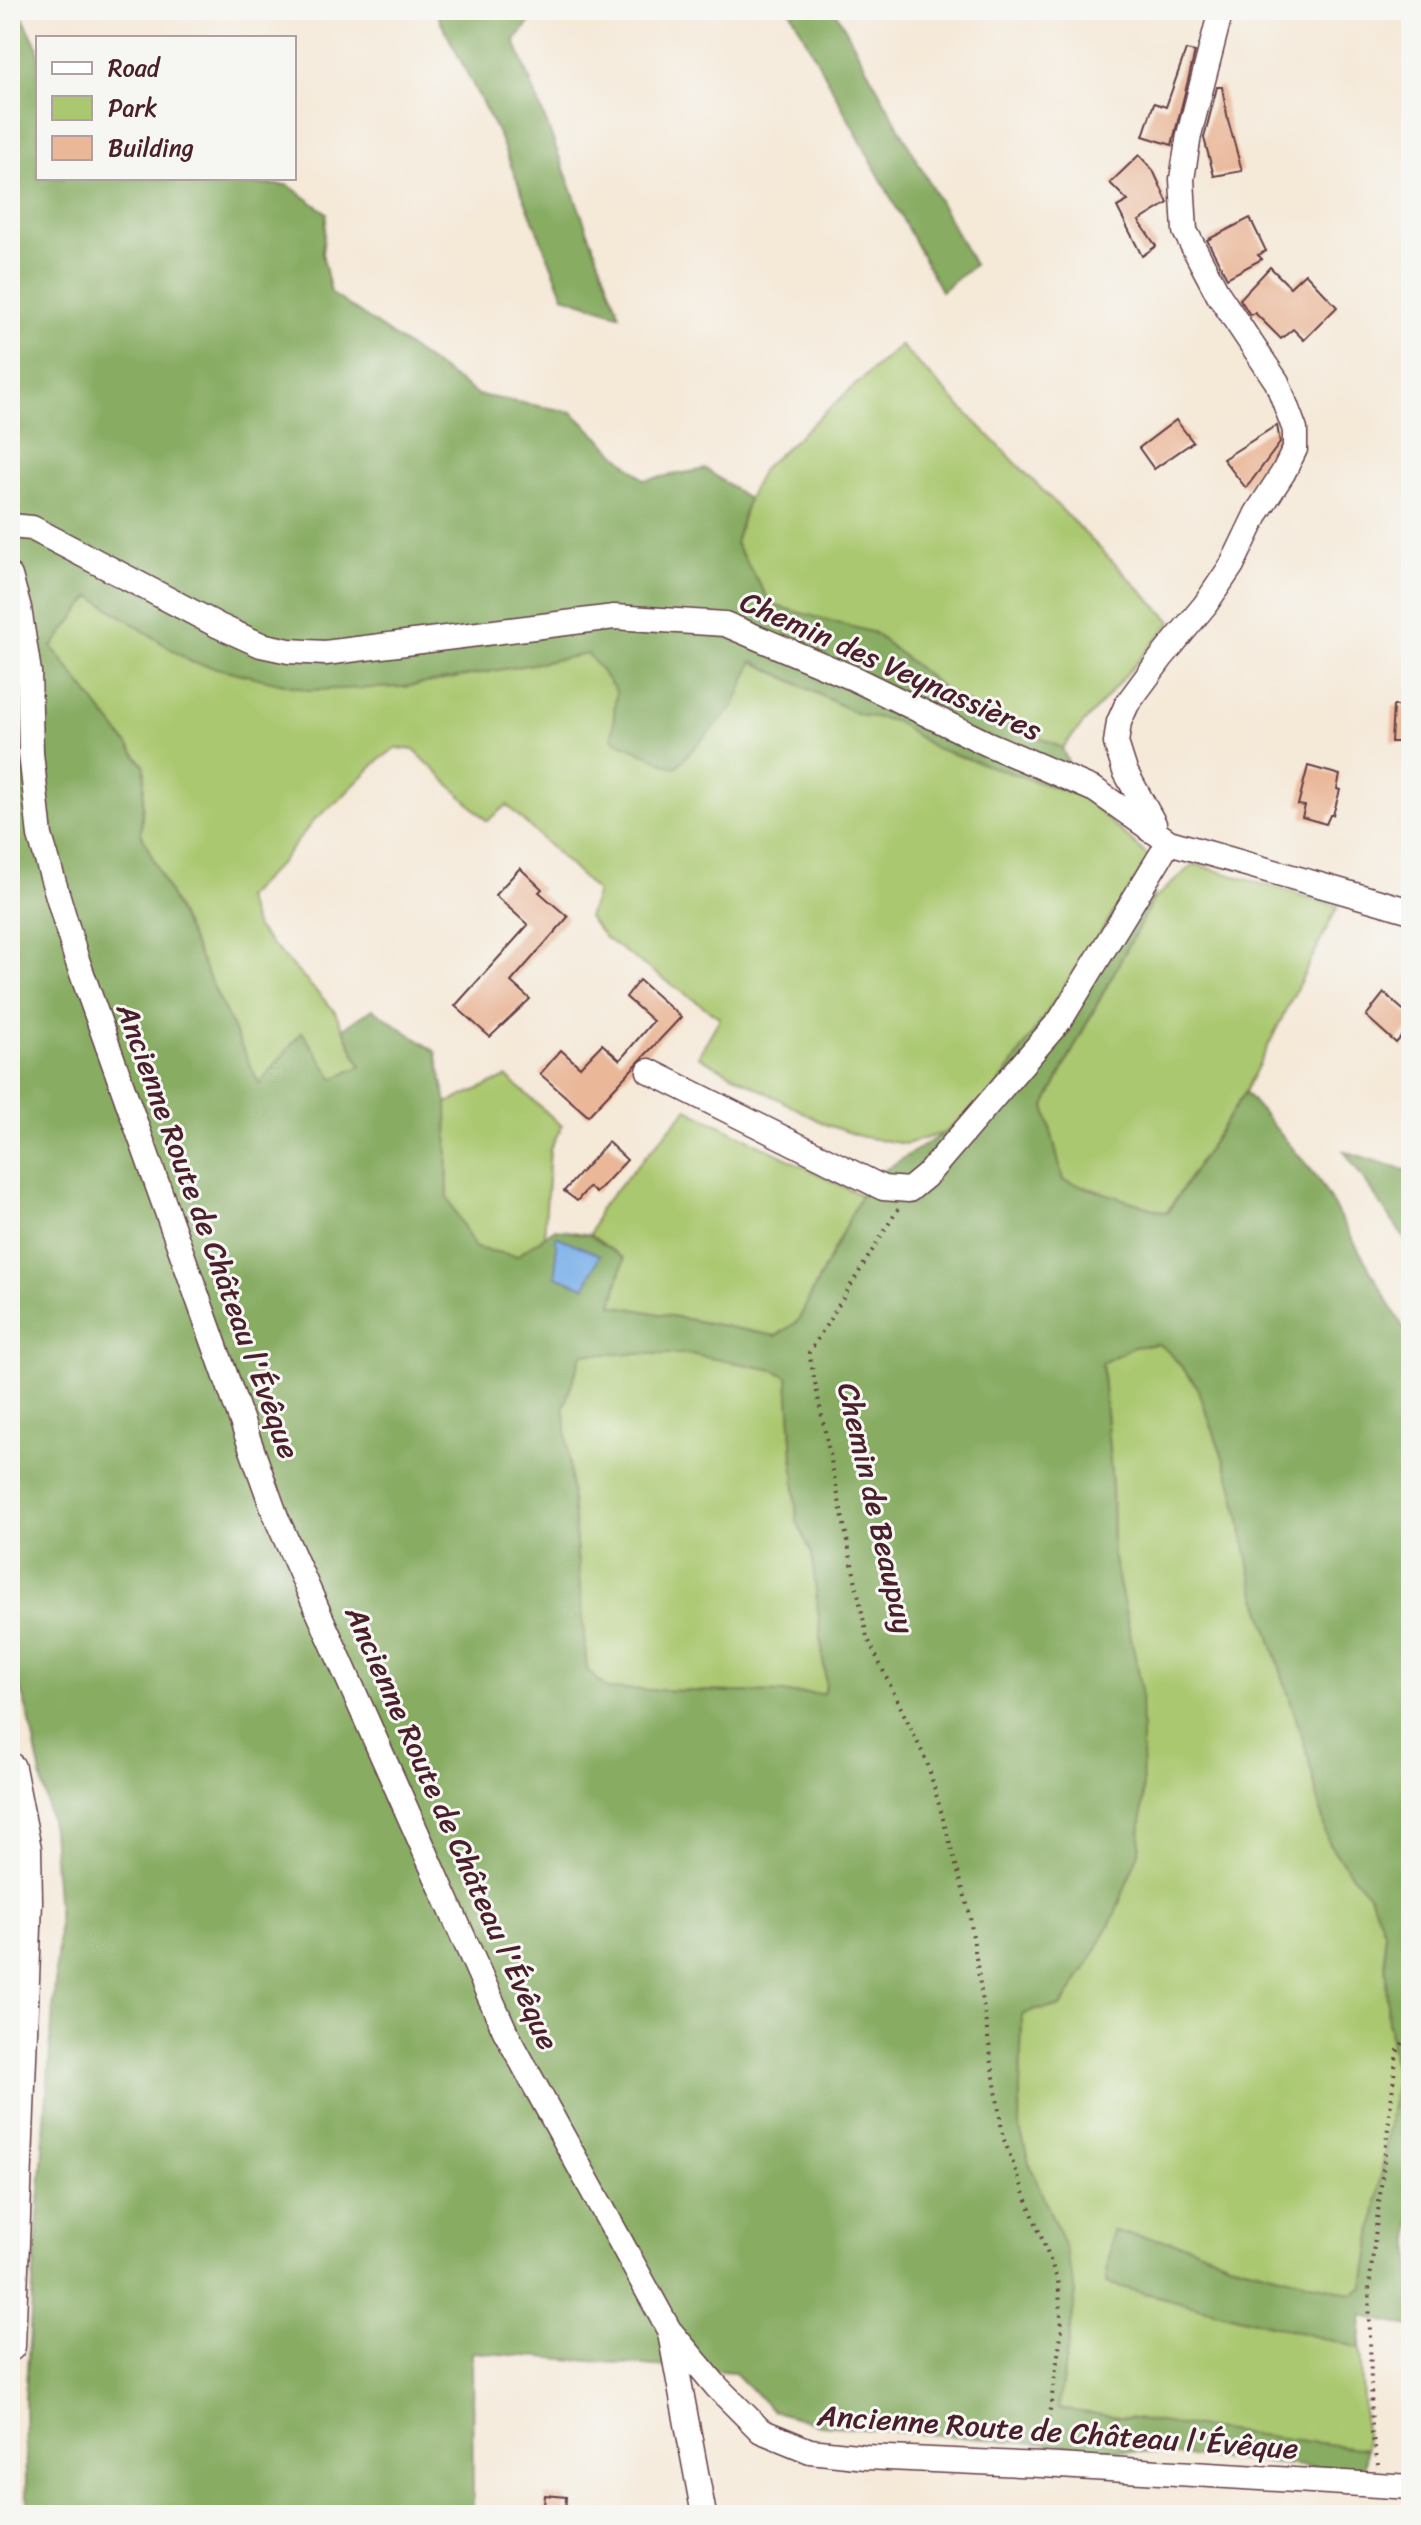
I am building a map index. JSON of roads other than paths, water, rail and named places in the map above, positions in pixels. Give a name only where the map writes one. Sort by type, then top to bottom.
[{"type":"main road","points":[[10,1768],[26,1849],[27,1901],[10,2346]]},
{"type":"street","points":[[649,1071],[883,1188],[909,1190],[926,1176],[1061,1019],[1160,836],[1125,771],[1116,743],[1119,722],[1127,704],[1205,605],[1232,565],[1257,513],[1295,449],[1295,430],[1277,382],[1218,294],[1185,231],[1182,179],[1189,135],[1221,10]]},
{"type":"street","name":"Chemin des Veynassières","points":[[10,526],[32,528],[219,626],[261,645],[289,651],[325,653],[614,617],[725,624],[853,678],[986,743],[1095,790],[1160,836],[1411,911]]},
{"type":"street","name":"Ancienne Route de Château l'Évêque","points":[[10,576],[19,608],[29,672],[31,753],[40,836],[81,972],[276,1517],[505,2031],[669,2330],[717,2387],[761,2431],[810,2451],[866,2457],[1411,2487]]},
{"type":"street","points":[[669,2330],[704,2515]]},
{"type":"water","points":[[556,1236],[600,1255],[585,1287],[556,1276]]}]
